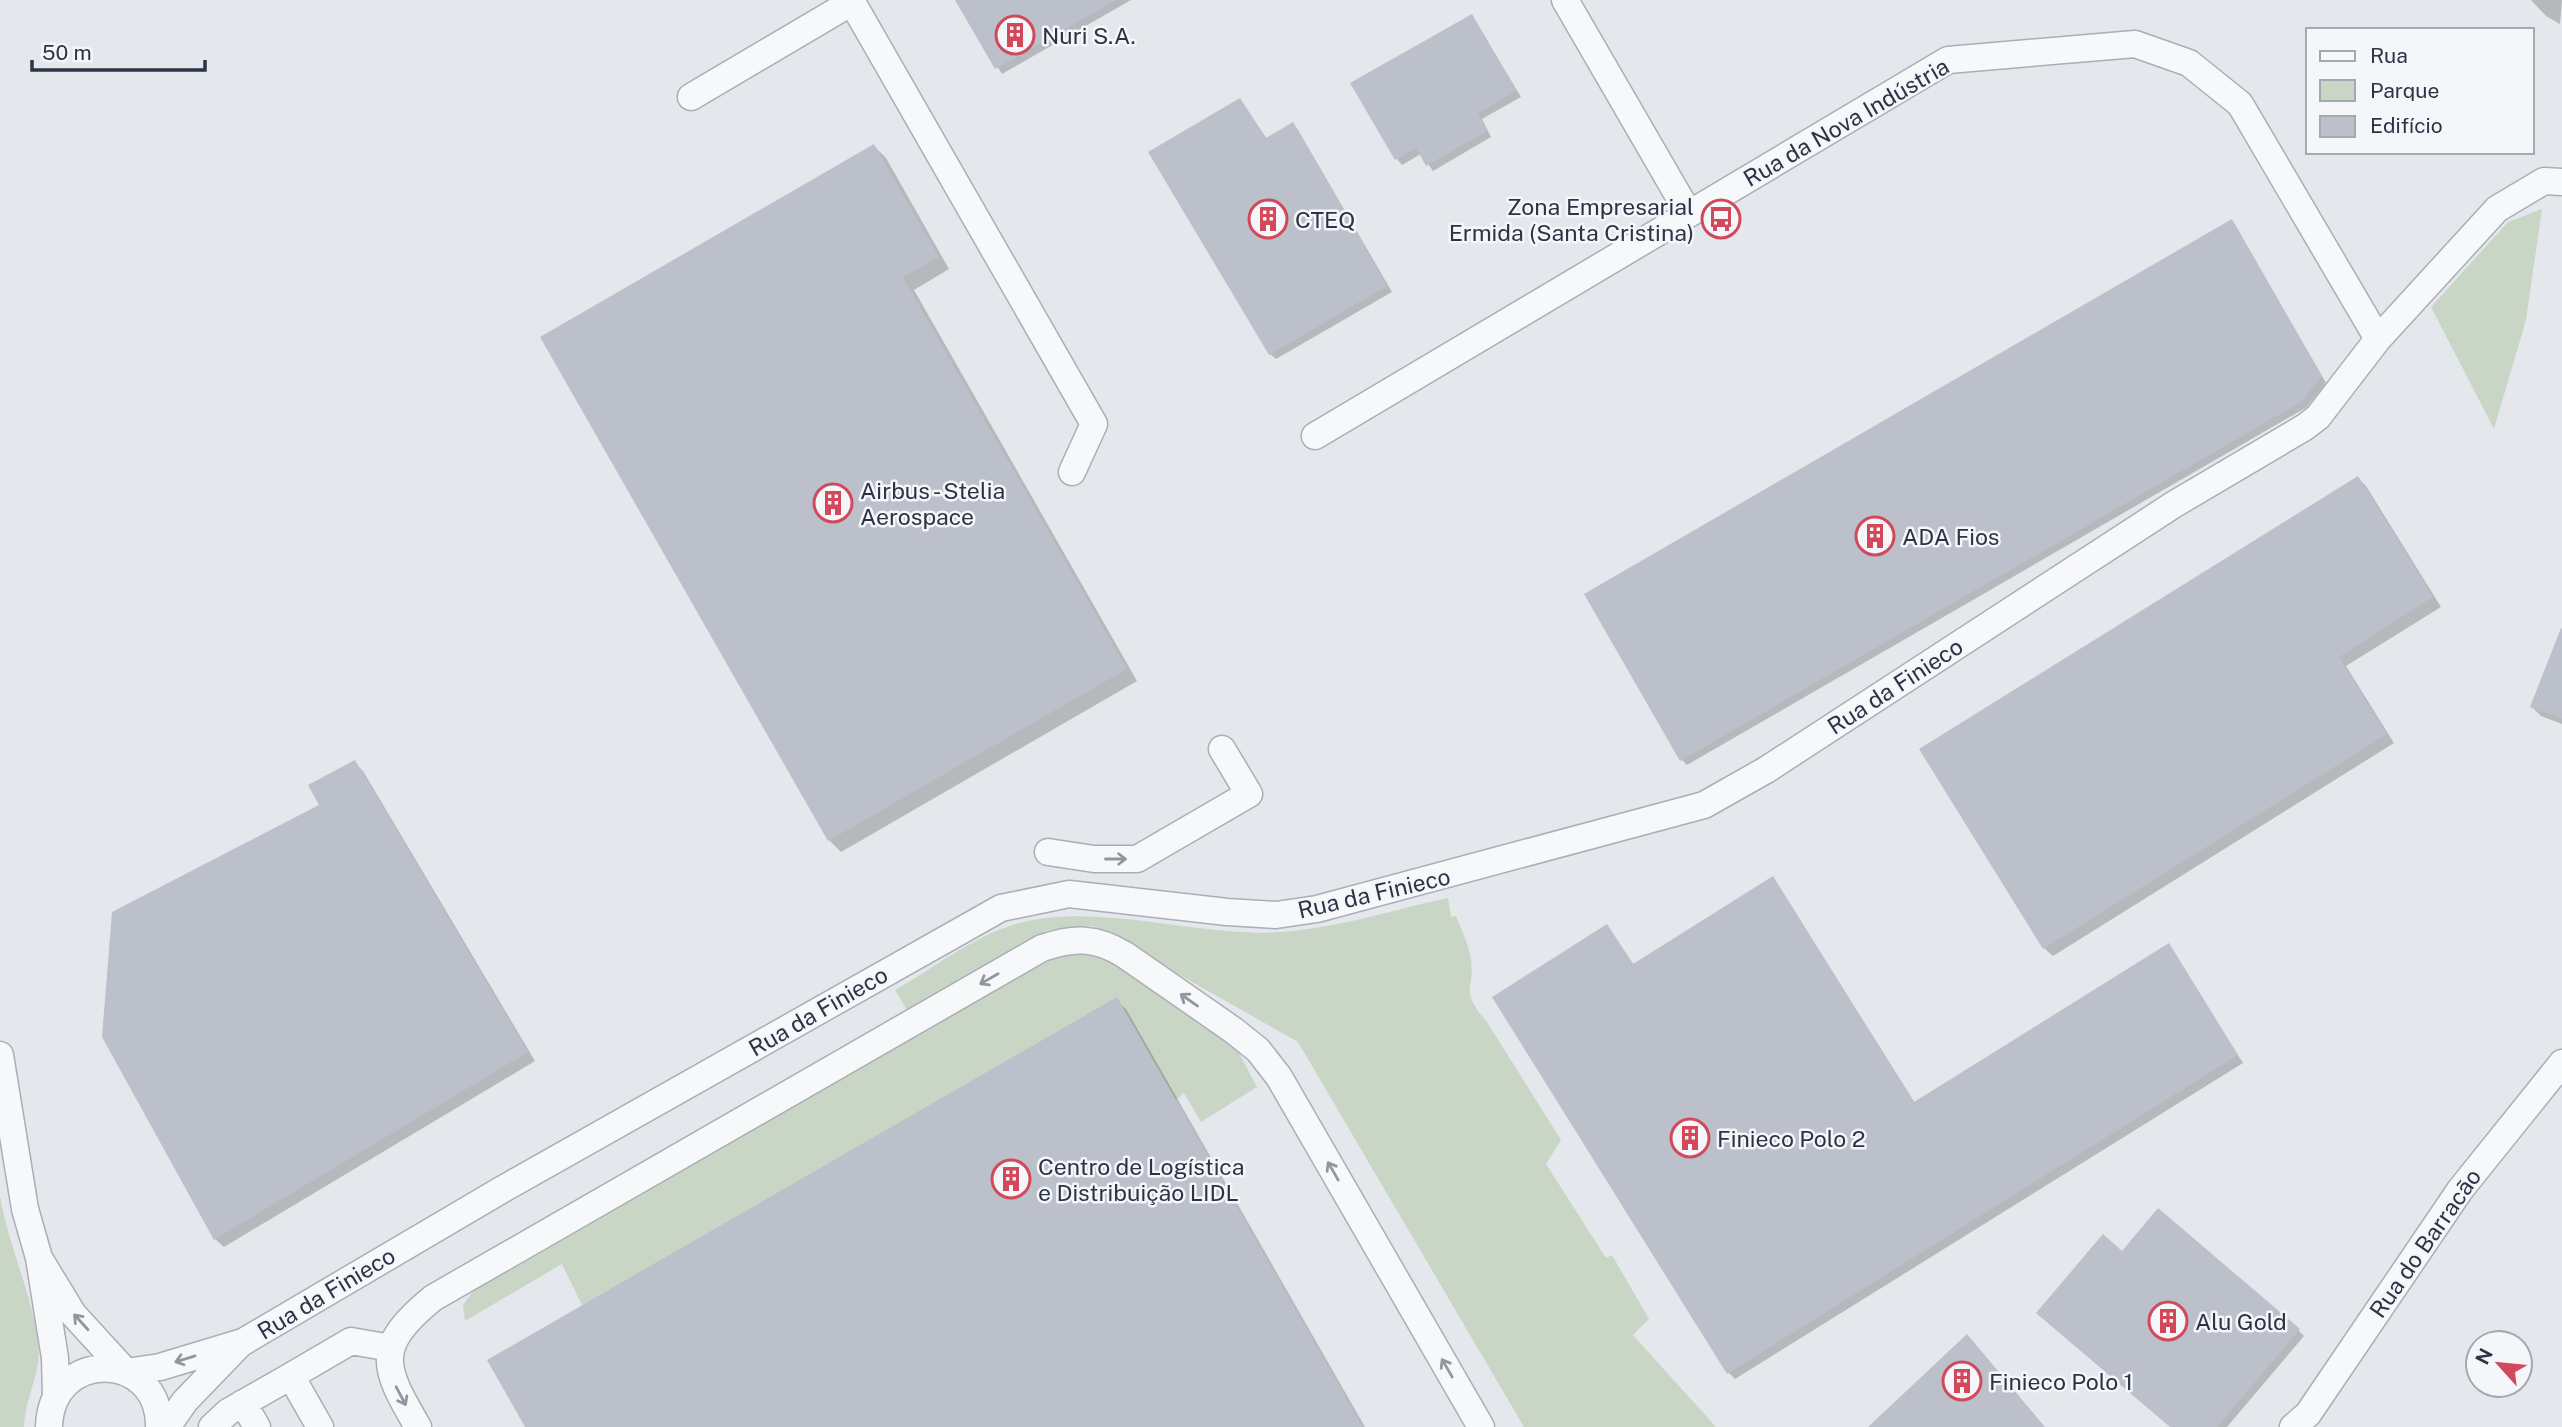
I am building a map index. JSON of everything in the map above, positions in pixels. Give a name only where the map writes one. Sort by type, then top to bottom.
[{"type":"street","points":[[1565,0],[1689,214]]},
{"type":"street","points":[[691,97],[852,2],[1094,424],[1072,472]]},
{"type":"street","name":"Rua da Nova Indústria","points":[[1315,436],[1948,60],[2135,44],[2189,63],[2239,104],[2378,339]]},
{"type":"street","name":"Rua da Finieco","points":[[243,1342],[503,1189],[1001,908],[1069,894],[1276,915],[1317,909],[1704,805],[1766,771],[2174,505],[2305,427],[2318,417],[2378,339],[2497,209],[2544,181],[2562,182]]},
{"type":"street","points":[[1048,852],[1094,859],[1137,859],[1249,794],[1222,748]]},
{"type":"street","points":[[418,1427],[389,1374],[391,1348],[414,1313],[432,1298],[1042,948],[1084,938],[1107,944],[1125,955],[1258,1051],[1279,1077],[1481,1427]]},
{"type":"street","points":[[0,1055],[25,1209],[39,1258],[55,1358],[56,1396]]},
{"type":"street","name":"Rua do Barracão","points":[[2293,1427],[2308,1414],[2459,1190],[2562,1063]]},
{"type":"street","points":[[39,1258],[73,1314],[126,1372],[140,1381],[151,1394],[158,1408],[159,1427]]},
{"type":"street","points":[[212,1427],[228,1412],[351,1341],[391,1348]]},
{"type":"street","points":[[49,1427],[50,1413],[56,1396],[67,1382],[82,1372],[100,1368],[126,1372],[160,1367],[243,1342]]},
{"type":"street","points":[[167,1427],[185,1401],[243,1342]]},
{"type":"street","points":[[291,1377],[320,1427]]},
{"type":"street","points":[[243,1403],[257,1427]]},
{"type":"green space","points":[[2542,209],[2526,320],[2494,429],[2431,307],[2508,222]]},
{"type":"green space","points":[[1448,898],[1451,917],[1456,916],[1470,954],[1470,990],[1473,1003],[1561,1140],[1546,1164],[1606,1258],[1612,1255],[1649,1319],[1633,1335],[1716,1427],[1524,1427],[1298,1042],[1093,926],[1047,930],[907,1010],[895,990],[983,937],[1030,921],[1104,917],[1256,933],[1312,929]]},
{"type":"green space","points":[[1065,950],[1100,952],[1227,1041],[1238,1051],[1257,1087],[1201,1122],[1184,1093],[1176,1100],[582,1305],[562,1264],[465,1321],[463,1305],[477,1286]]},
{"type":"green space","points":[[0,1196],[8,1233],[31,1306],[38,1343],[38,1365],[24,1427],[0,1427]]},
{"type":"building","name":"Nuri S.A.","points":[[955,0],[1116,0],[995,69]]},
{"type":"building","points":[[1472,14],[1517,91],[1478,113],[1487,131],[1426,166],[1416,148],[1395,160],[1350,83]]},
{"type":"building","name":"CTEQ","points":[[1240,98],[1266,138],[1293,122],[1387,286],[1269,355],[1148,152]]},
{"type":"building","name":"Airbus - Stelia Aerospace","points":[[874,144],[939,257],[903,277],[1127,669],[828,841],[540,337]]},
{"type":"building","name":"ADA Fios","points":[[2232,219],[2322,376],[2301,402],[1680,761],[1584,594]]},
{"type":"building","points":[[2358,476],[2433,597],[2339,657],[2387,734],[2043,949],[1919,749]]},
{"type":"building","points":[[2562,629],[2562,719],[2530,707]]},
{"type":"building","points":[[355,760],[528,1052],[214,1240],[102,1037],[112,912],[319,805],[308,785]]},
{"type":"building","points":[[1773,876],[1914,1102],[2169,943],[2238,1055],[1727,1374],[1492,997],[1607,924],[1633,964]]},
{"type":"building","name":"Centro de Logística e Distribuição LIDL","points":[[1117,997],[1363,1427],[525,1427],[487,1360]]},
{"type":"building","name":"Alu Gold","points":[[2158,1208],[2300,1329],[2217,1427],[2170,1427],[2036,1313],[2103,1234],[2122,1251]]},
{"type":"building","name":"Finieco Polo 1","points":[[1967,1334],[2045,1427],[1868,1427]]},
{"type":"place","name":"Nuri S.A.","points":[[1015,35]]},
{"type":"place","name":"CTEQ","points":[[1268,219]]},
{"type":"place","name":"Zona Empresarial Ermida (Santa Cristina)","points":[[1721,219]]},
{"type":"place","name":"Airbus - Stelia Aerospace","points":[[833,503]]},
{"type":"place","name":"ADA Fios","points":[[1875,536]]},
{"type":"place","name":"Finieco Polo 2","points":[[1690,1138]]},
{"type":"place","name":"Centro de Logística e Distribuição LIDL","points":[[1011,1179]]},
{"type":"place","name":"Alu Gold","points":[[2168,1321]]},
{"type":"place","name":"Finieco Polo 1","points":[[1962,1381]]}]
